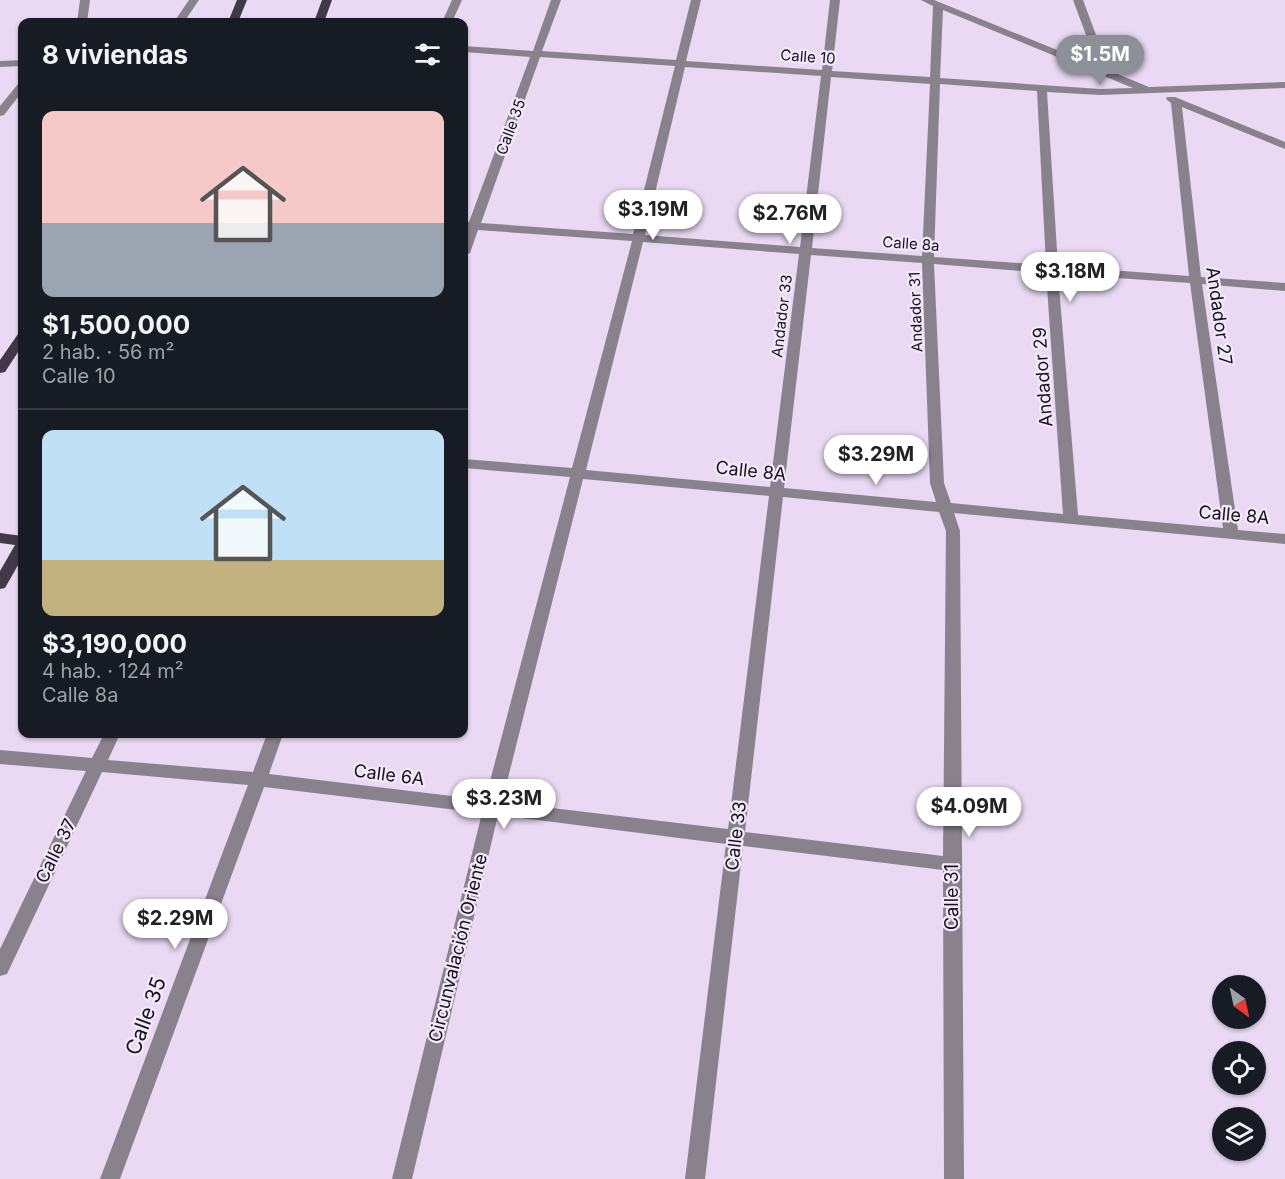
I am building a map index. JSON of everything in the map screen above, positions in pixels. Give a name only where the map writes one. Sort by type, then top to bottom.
[{"type":"main road","points":[[235,18],[242,0]]},
{"type":"main road","points":[[320,18],[327,0]]},
{"type":"main road","points":[[0,369],[18,343]]},
{"type":"main road","points":[[0,538],[18,540]]},
{"type":"main road","points":[[0,584],[18,553]]},
{"type":"street","points":[[83,18],[85,0]]},
{"type":"street","points":[[182,18],[194,0]]},
{"type":"street","points":[[449,18],[457,0]]},
{"type":"street","name":"Calle 35","points":[[469,226],[556,0]]},
{"type":"street","name":"Circunvalación Oriente","points":[[402,1179],[492,807],[638,239],[696,0]]},
{"type":"street","name":"Andador 33","points":[[775,494],[835,0]]},
{"type":"street","points":[[1078,0],[1097,51],[1093,68]]},
{"type":"street","points":[[932,2],[1285,146]]},
{"type":"street","name":"Andador 31","points":[[932,2],[934,81],[928,261],[938,483],[945,509]]},
{"type":"street","name":"Calle 10","points":[[468,49],[1042,89],[1152,92],[1285,85]]},
{"type":"street","points":[[0,64],[18,63]]},
{"type":"street","name":"Andador 29","points":[[1042,89],[1052,269],[1071,520]]},
{"type":"street","points":[[0,112],[18,91]]},
{"type":"street","name":"Andador 27","points":[[1176,102],[1195,279],[1231,534]]},
{"type":"street","name":"Calle 8a","points":[[469,226],[1285,287]]},
{"type":"street","name":"Calle 8A","points":[[468,463],[775,494],[1285,539]]},
{"type":"street","name":"Calle 33","points":[[695,1179],[775,494]]},
{"type":"street","name":"Calle 31","points":[[945,509],[952,522],[953,531],[954,1179]]},
{"type":"street","name":"Calle 37","points":[[0,968],[110,738]]},
{"type":"street","name":"Calle 35","points":[[110,1179],[273,738]]},
{"type":"street","name":"Calle 6A","points":[[0,757],[257,779],[952,864]]}]
